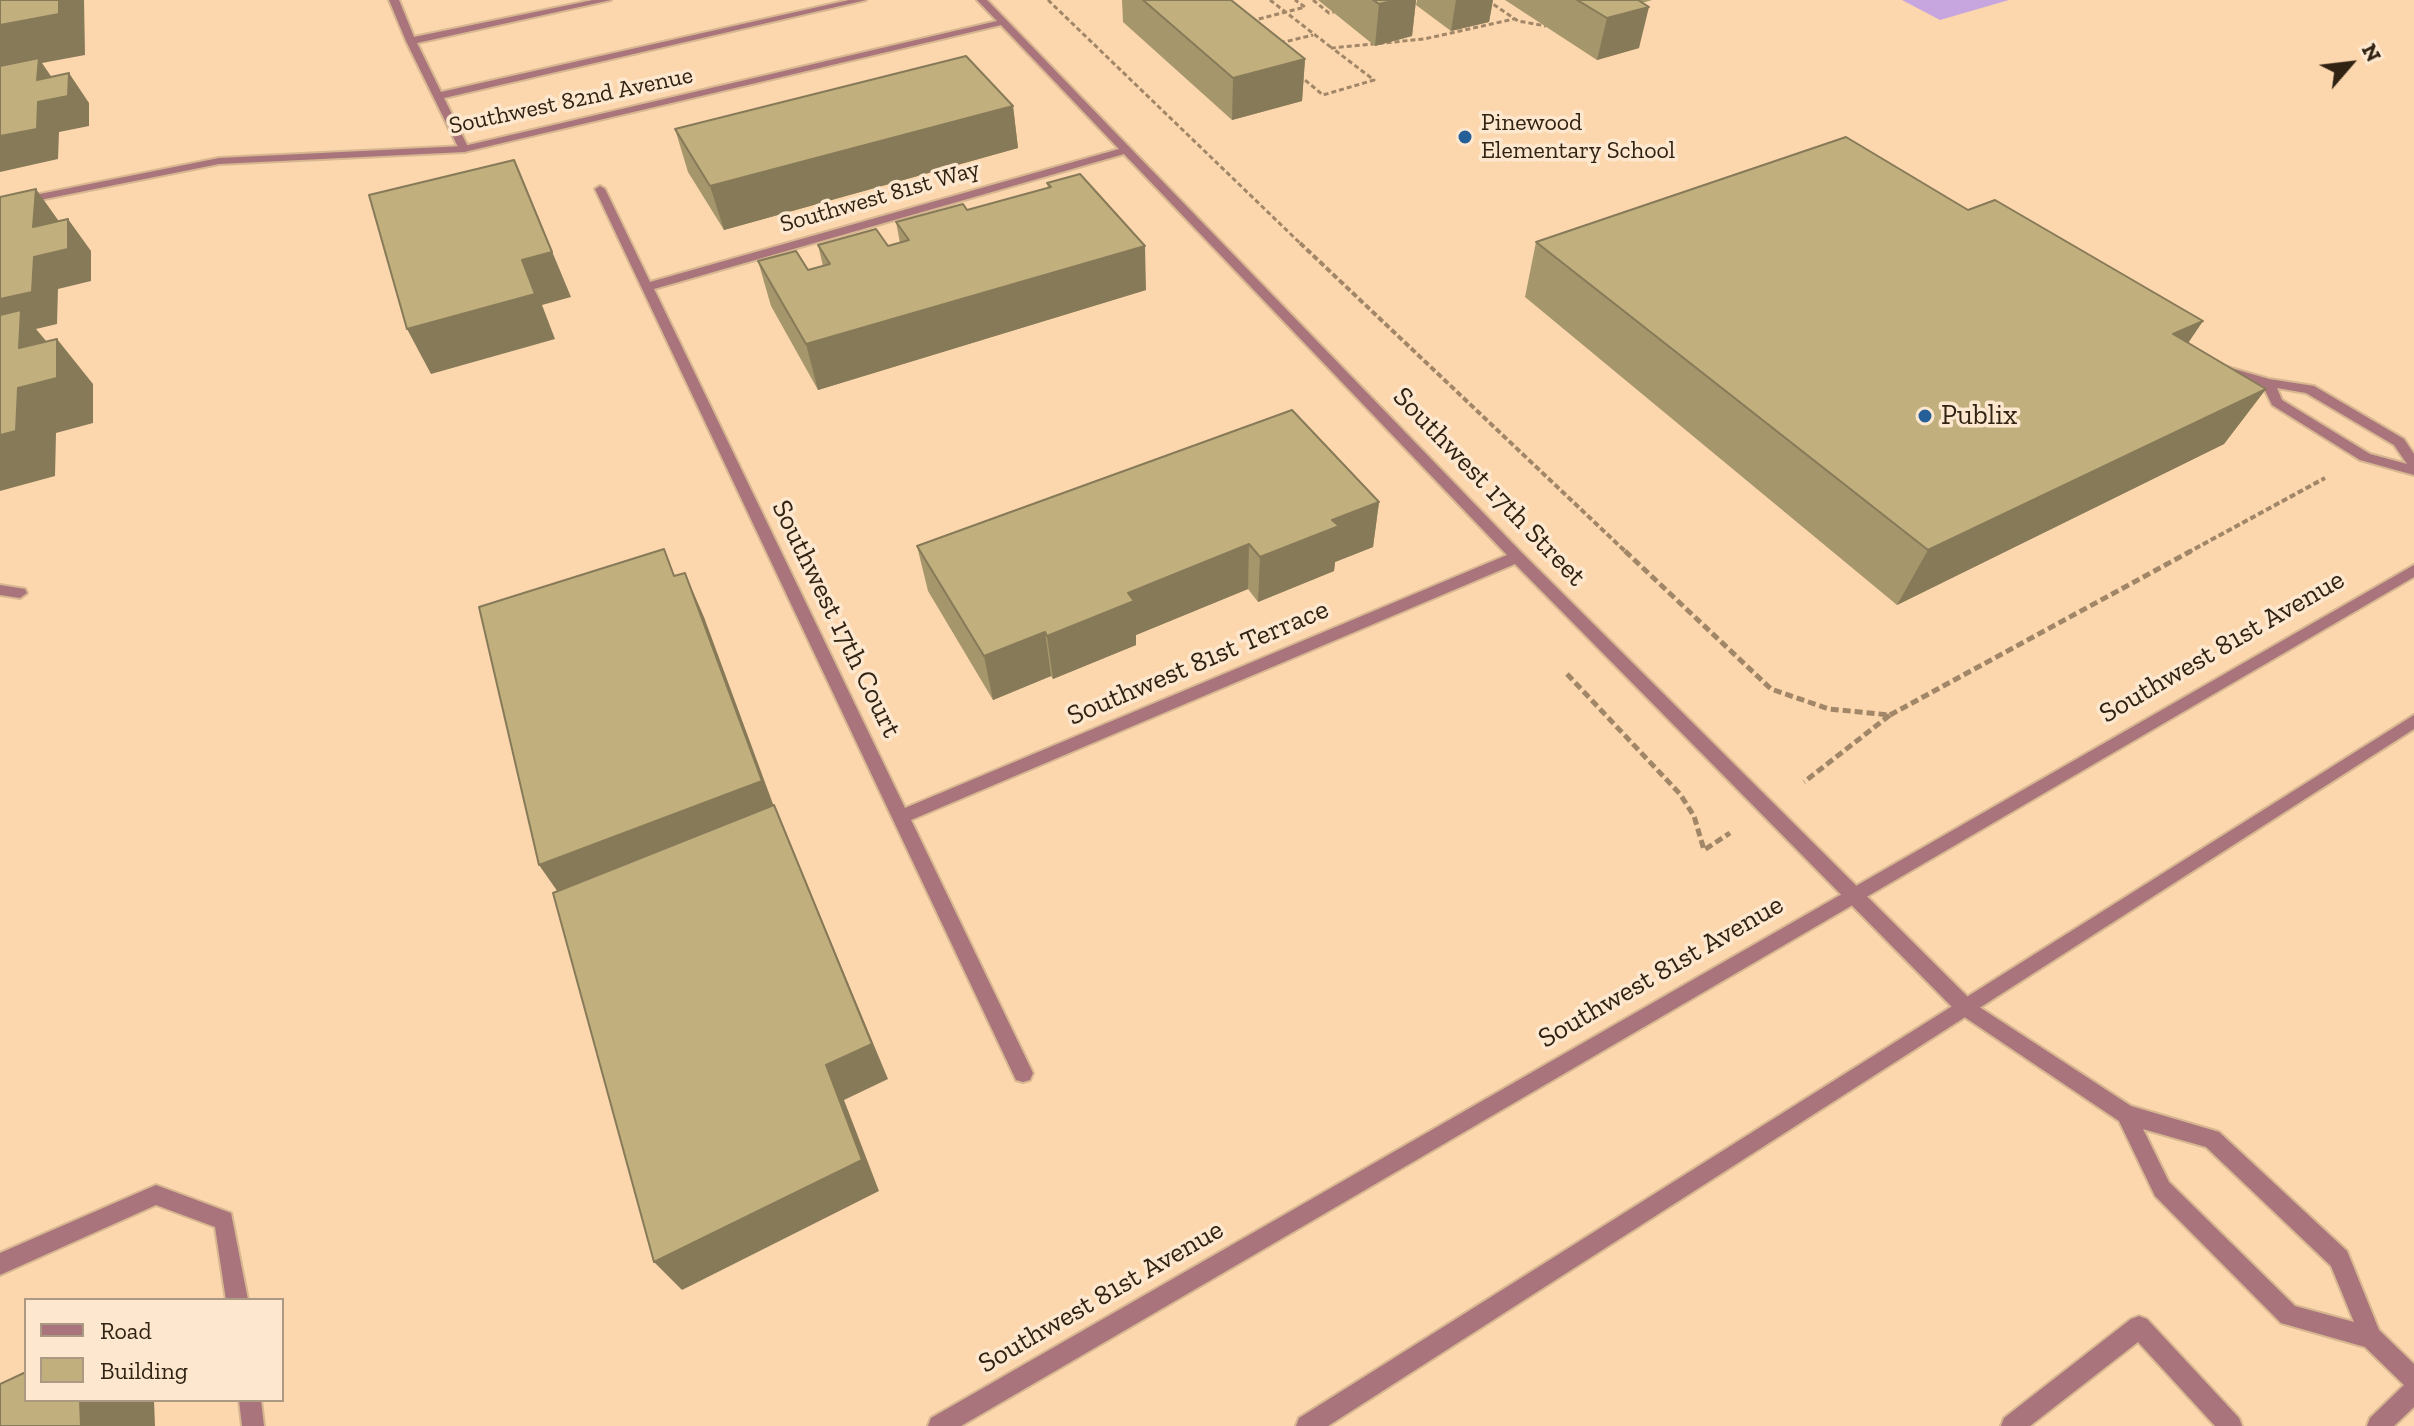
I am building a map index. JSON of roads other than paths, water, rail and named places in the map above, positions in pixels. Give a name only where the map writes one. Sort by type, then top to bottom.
[{"type":"street","points":[[394,0],[464,149]]},
{"type":"street","points":[[411,41],[606,0]]},
{"type":"street","points":[[439,96],[861,0]]},
{"type":"street","name":"Southwest 17th Street","points":[[982,0],[1517,557],[1964,1006],[2126,1114]]},
{"type":"street","name":"Southwest 82nd Avenue","points":[[0,205],[219,161],[464,149],[1003,22]]},
{"type":"street","name":"Southwest 81st Way","points":[[646,287],[1125,150]]},
{"type":"street","name":"Southwest 17th Court","points":[[600,189],[1023,1073]]},
{"type":"street","points":[[2220,369],[2268,383],[2309,389],[2399,442],[2414,467]]},
{"type":"street","points":[[2268,383],[2277,402],[2365,457],[2414,467]]},
{"type":"street","name":"Southwest 81st Terrace","points":[[900,817],[1517,557]]},
{"type":"street","name":"Southwest 81st Avenue","points":[[939,1426],[2414,570]]},
{"type":"street","points":[[0,590],[20,593]]},
{"type":"street","points":[[1307,1426],[2414,721]]},
{"type":"street","points":[[2126,1114],[2162,1189],[2289,1315],[2371,1338]]},
{"type":"street","points":[[2126,1114],[2212,1139],[2339,1259],[2371,1338],[2414,1379]]},
{"type":"street","points":[[0,1264],[156,1195],[224,1220],[237,1298]]},
{"type":"street","points":[[2012,1426],[2139,1327],[2231,1426]]},
{"type":"street","points":[[2378,1426],[2414,1391]]},
{"type":"street","points":[[250,1402],[253,1426]]},
{"type":"place","name":"Pinewood Elementary School","points":[[1465,137]]},
{"type":"place","name":"Publix","points":[[1925,416]]}]
